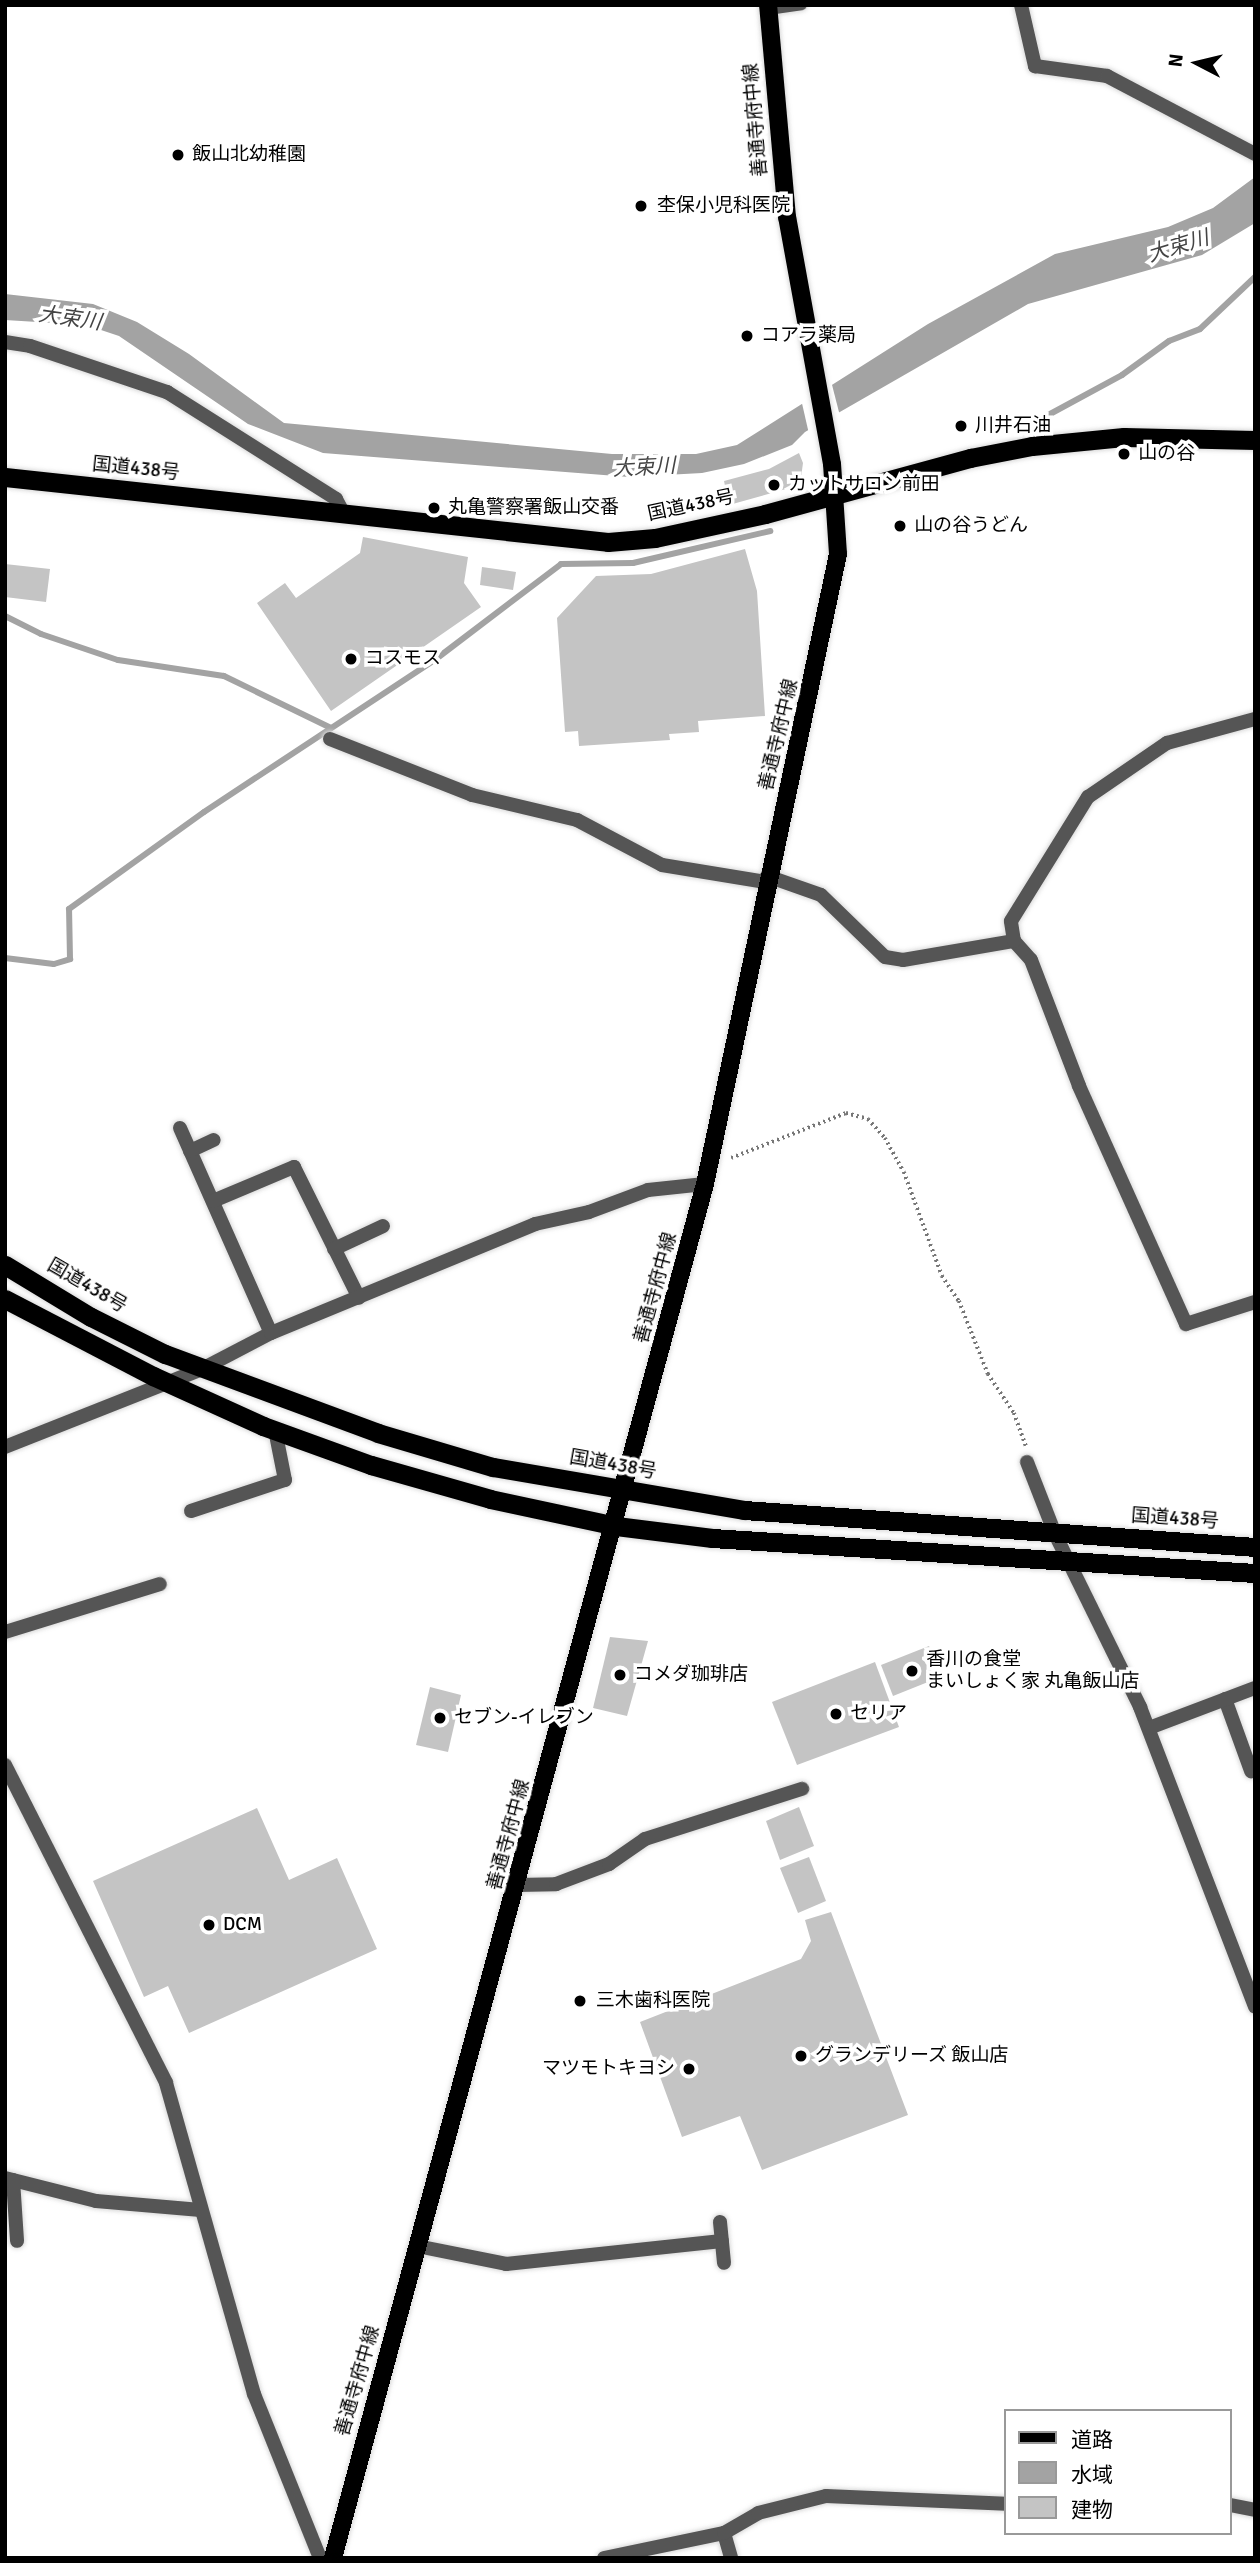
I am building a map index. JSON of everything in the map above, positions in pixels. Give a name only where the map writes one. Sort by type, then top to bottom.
[{"type":"highway","name":"国道438号","points":[[5,477],[547,539],[620,541],[710,526],[835,496],[970,458],[1031,446],[1124,437],[1255,440]]},
{"type":"highway","name":"国道438号","points":[[5,1265],[91,1317],[202,1369],[378,1433],[493,1466],[744,1510],[1255,1547]]},
{"type":"highway","points":[[5,1298],[167,1382],[275,1430],[371,1465],[490,1499],[616,1526],[821,1548],[1255,1573]]},
{"type":"main road","name":"善通寺府中線","points":[[333,2558],[616,1526],[707,1176],[767,879],[838,554],[835,496],[827,435],[787,217],[768,8]]},
{"type":"street","points":[[1021,5],[1035,66],[1107,76],[1255,155]]},
{"type":"street","points":[[5,342],[30,346],[167,392],[336,499],[344,514]]},
{"type":"street","points":[[1255,719],[1167,743],[1088,797],[1012,922],[1014,940],[1031,960],[1079,1086],[1186,1324],[1255,1302]]},
{"type":"street","points":[[330,739],[472,795],[576,821],[662,865],[767,879],[821,895],[839,908],[885,957],[902,960],[1014,940]]},
{"type":"street","points":[[180,1128],[271,1333]]},
{"type":"street","points":[[190,1151],[214,1140]]},
{"type":"street","points":[[213,1201],[294,1167],[359,1298]]},
{"type":"street","points":[[5,1447],[202,1369],[271,1333],[535,1224],[589,1212],[648,1190],[707,1176]]},
{"type":"street","points":[[334,1249],[383,1226]]},
{"type":"street","points":[[191,1511],[285,1480],[275,1430]]},
{"type":"street","points":[[1027,1462],[1055,1534],[1116,1650],[1149,1728],[1255,2007]]},
{"type":"street","points":[[5,1632],[160,1584]]},
{"type":"street","points":[[1149,1728],[1255,1688]]},
{"type":"street","points":[[1225,1699],[1251,1771]]},
{"type":"street","points":[[5,1765],[166,2083],[254,2394],[320,2558]]},
{"type":"street","points":[[517,1885],[556,1884],[609,1864],[645,1839],[802,1789]]},
{"type":"street","points":[[18,2241],[9,2179],[96,2200],[201,2210]]},
{"type":"street","points":[[720,2222],[724,2263]]},
{"type":"street","points":[[417,2246],[506,2264],[722,2241]]},
{"type":"street","points":[[604,2558],[724,2533],[758,2513],[826,2496],[1004,2504]]},
{"type":"street","points":[[1232,2505],[1255,2510]]},
{"type":"street","points":[[724,2533],[731,2558]]},
{"type":"lane","points":[[768,8],[802,5]]},
{"type":"path","points":[[707,1176],[822,1120],[846,1113],[868,1119],[885,1138],[904,1172],[942,1276],[959,1301],[988,1374],[1024,1433],[1027,1462]]},
{"type":"water","name":"大束川","points":[[1255,177],[1255,223],[1202,255],[1028,304],[805,432],[792,445],[744,464],[702,473],[629,477],[323,453],[248,424],[119,336],[86,325],[5,320],[5,294],[93,304],[137,322],[189,354],[284,423],[612,454],[696,454],[737,445],[928,324],[1055,254],[1168,227],[1213,208]]},
{"type":"pier","points":[[831,381],[840,416],[809,434],[801,399]]},
{"type":"building","points":[[799,453],[803,463],[800,485],[729,505],[724,481],[769,469]]},
{"type":"building","name":"コスモス","points":[[363,537],[468,557],[464,583],[481,607],[331,711],[257,603],[285,583],[296,598],[360,553]]},
{"type":"building","points":[[745,549],[757,591],[765,716],[698,721],[699,732],[669,734],[670,740],[579,746],[578,731],[565,732],[557,618],[596,576],[651,574]]},
{"type":"building","points":[[5,564],[50,569],[46,602],[5,597]]},
{"type":"building","points":[[482,567],[516,572],[513,590],[480,585]]},
{"type":"building","name":"コメダ珈琲店","points":[[610,1637],[648,1641],[627,1716],[593,1708]]},
{"type":"building","name":"香川の食堂 まいしょく家 丸亀飯山店","points":[[929,1646],[943,1676],[893,1696],[881,1665]]},
{"type":"building","name":"セリア","points":[[875,1662],[899,1727],[797,1765],[772,1702]]},
{"type":"building","points":[[430,1687],[461,1695],[448,1752],[416,1745]]},
{"type":"building","points":[[799,1807],[814,1846],[780,1860],[766,1821]]},
{"type":"building","points":[[257,1808],[289,1880],[337,1858],[377,1949],[189,2033],[168,1986],[144,1997],[93,1881]]},
{"type":"building","points":[[809,1857],[826,1901],[798,1913],[780,1868]]},
{"type":"building","name":"グランデリーズ 飯山店","points":[[831,1912],[908,2115],[762,2170],[740,2116],[682,2137],[640,2022],[801,1959],[811,1941],[805,1920]]},
{"type":"waterway","points":[[1026,427],[1122,375],[1169,341],[1200,329],[1255,277]]},
{"type":"waterway","points":[[5,958],[54,964],[70,959],[69,909],[204,812],[436,659],[561,564],[633,563],[770,531]]},
{"type":"waterway","points":[[5,616],[41,634],[118,660],[224,676],[331,728]]},
{"type":"place","name":"飯山北幼稚園","points":[[178,155]]},
{"type":"place","name":"杢保小児科医院","points":[[641,206]]},
{"type":"place","name":"コアラ薬局","points":[[747,336]]},
{"type":"place","name":"川井石油","points":[[961,426]]},
{"type":"place","name":"山の谷","points":[[1124,454]]},
{"type":"place","name":"カットサロン前田","points":[[774,485]]},
{"type":"place","name":"丸亀警察署飯山交番","points":[[434,508]]},
{"type":"place","name":"山の谷うどん","points":[[900,526]]},
{"type":"place","name":"コスモス","points":[[351,659]]},
{"type":"place","name":"香川の食堂 まいしょく家 丸亀飯山店","points":[[912,1671]]},
{"type":"place","name":"コメダ珈琲店","points":[[620,1675]]},
{"type":"place","name":"セリア","points":[[836,1714]]},
{"type":"place","name":"セブン-イレブン","points":[[440,1718]]},
{"type":"place","name":"DCM","points":[[209,1925]]},
{"type":"place","name":"三木歯科医院","points":[[580,2001]]},
{"type":"place","name":"グランデリーズ 飯山店","points":[[801,2056]]},
{"type":"place","name":"マツモトキヨシ","points":[[689,2069]]}]
